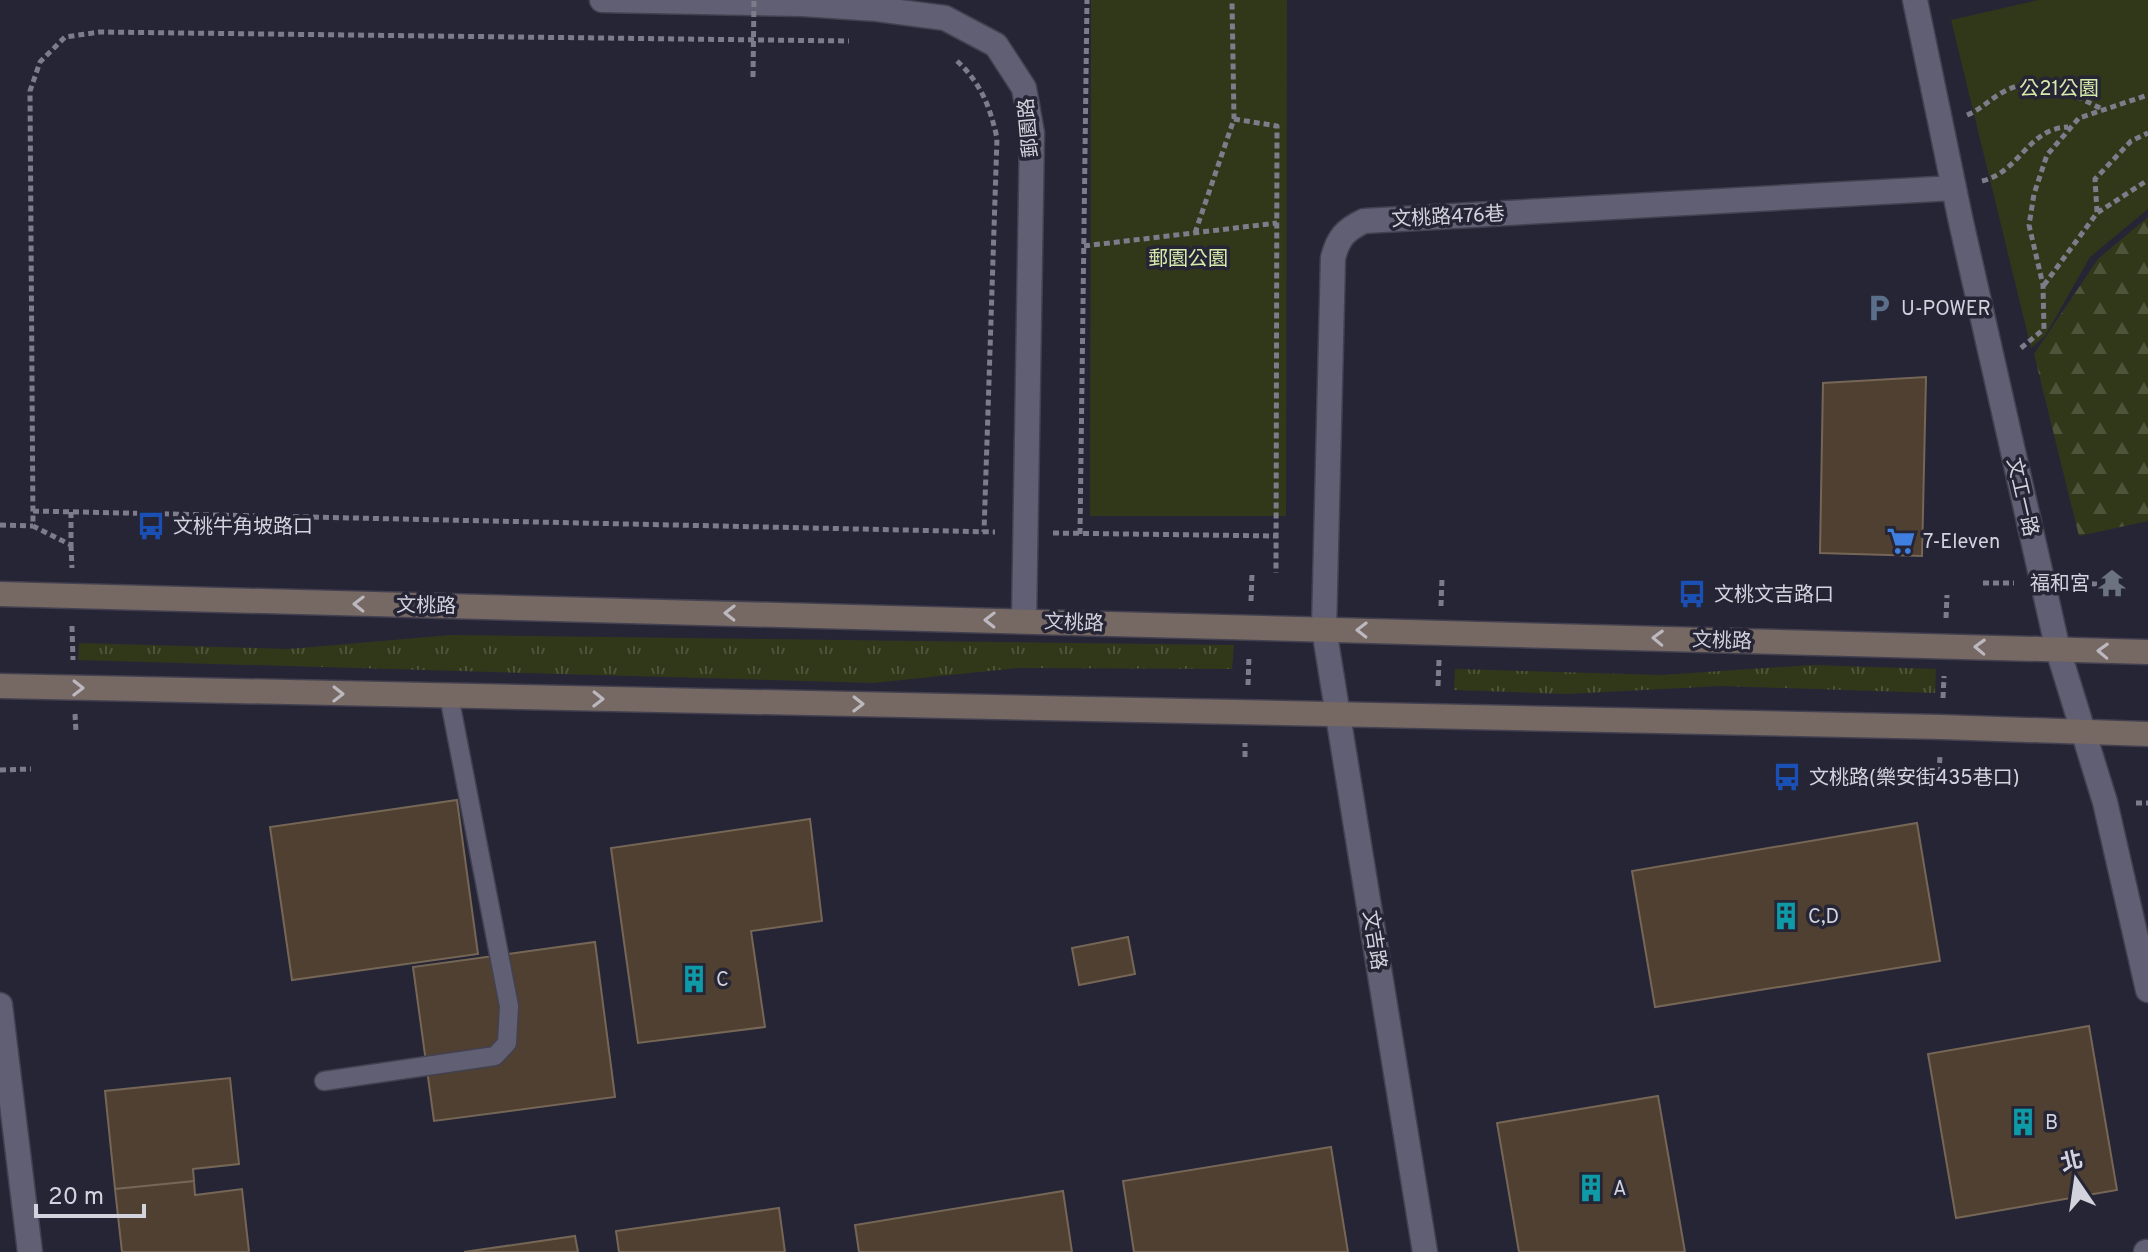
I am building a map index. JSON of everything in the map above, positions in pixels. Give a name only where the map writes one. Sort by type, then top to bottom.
[{"type":"street","name":"郵園路","points":[[602,0],[803,2],[877,9],[945,18],[996,45],[1024,88],[1032,133],[1024,621]]},
{"type":"street","name":"文工一路","points":[[1915,0],[2058,650],[2105,802],[2148,990]]},
{"type":"street","name":"文桃路476巷","points":[[1324,629],[1333,258],[1337,240],[1349,228],[1364,221],[1954,188]]},
{"type":"street","name":"文桃路","points":[[0,594],[2148,652]]},
{"type":"street","name":"文吉路","points":[[1324,629],[1425,1252]]},
{"type":"street","points":[[0,686],[2148,734]]},
{"type":"street","points":[[0,1005],[30,1252]]},
{"type":"lane","points":[[324,1081],[495,1056],[507,1043],[509,1006],[449,696]]},
{"type":"path","points":[[753,77],[754,0]]},
{"type":"path","points":[[1087,0],[1080,534],[1277,536]]},
{"type":"path","points":[[1195,233],[1234,119],[1232,0]]},
{"type":"path","points":[[33,526],[30,91],[40,62],[65,37],[100,32],[857,41]]},
{"type":"path","points":[[33,511],[984,532],[997,138],[989,105],[972,75],[955,58]]},
{"type":"path","points":[[1967,115],[2005,91],[2030,82],[2062,89],[2103,110]]},
{"type":"path","points":[[2020,348],[2044,329],[2043,285],[2029,225],[2034,194],[2047,155],[2079,118],[2148,95]]},
{"type":"path","points":[[1234,119],[1277,126],[1276,573]]},
{"type":"path","points":[[1954,188],[1996,178],[2051,128],[2069,127]]},
{"type":"path","points":[[2097,213],[2095,179],[2131,141],[2148,133]]},
{"type":"path","points":[[2043,285],[2097,213],[2148,180]]},
{"type":"path","points":[[1084,246],[1277,223]]},
{"type":"path","points":[[71,512],[76,732]]},
{"type":"path","points":[[0,525],[33,526],[71,545]]},
{"type":"path","points":[[1245,757],[1252,574]]},
{"type":"path","points":[[1437,716],[1442,579]]},
{"type":"path","points":[[1939,773],[1947,595]]},
{"type":"path","points":[[0,770],[31,769]]},
{"type":"green space","name":"郵園公園","points":[[1091,0],[1287,0],[1286,516],[1090,516]]},
{"type":"green space","name":"公21公園","points":[[2038,0],[2148,0],[2148,209],[2090,257],[2045,336],[2031,348],[1951,20]]},
{"type":"green space","points":[[2148,217],[2148,521],[2079,536],[2034,354],[2098,259]]},
{"type":"green space","points":[[451,635],[1234,645],[1232,669],[1018,668],[873,683],[78,660],[79,643],[288,649]]},
{"type":"green space","points":[[1812,665],[1936,669],[1935,693],[1722,686],[1566,694],[1454,690],[1455,669],[1661,675]]},
{"type":"building","points":[[1926,377],[1922,556],[1820,553],[1823,383]]},
{"type":"building","points":[[457,800],[478,954],[292,980],[270,827]]},
{"type":"building","name":"C","points":[[810,819],[822,921],[751,931],[765,1027],[638,1043],[611,848]]},
{"type":"building","name":"C,D","points":[[1917,823],[1940,961],[1655,1007],[1632,871]]},
{"type":"building","points":[[1128,937],[1135,974],[1079,985],[1072,948]]},
{"type":"building","points":[[595,942],[615,1097],[434,1121],[413,967]]},
{"type":"building","name":"B","points":[[2089,1026],[2117,1190],[1956,1218],[1928,1054]]},
{"type":"building","points":[[230,1078],[239,1164],[193,1169],[194,1181],[115,1189],[105,1091]]},
{"type":"building","name":"A","points":[[1658,1096],[1685,1252],[1519,1252],[1497,1123]]},
{"type":"building","points":[[1331,1147],[1348,1252],[1134,1252],[1123,1181]]},
{"type":"building","points":[[194,1181],[195,1195],[242,1189],[249,1252],[122,1252],[115,1189]]},
{"type":"building","points":[[1063,1191],[1072,1252],[859,1252],[855,1225]]},
{"type":"building","points":[[779,1208],[785,1252],[619,1252],[616,1231]]},
{"type":"building","points":[[575,1236],[578,1252],[464,1252]]},
{"type":"place","name":"U-POWER","points":[[1879,308]]},
{"type":"place","name":"文桃牛角坡路口","points":[[151,526]]},
{"type":"place","name":"7-Eleven","points":[[1901,541]]},
{"type":"place","name":"福和宮","points":[[2112,583]]},
{"type":"place","name":"文桃文吉路口","points":[[1692,594]]},
{"type":"place","name":"文桃路(樂安街435巷口)","points":[[1787,777]]},
{"type":"place","name":"C,D","points":[[1786,916]]},
{"type":"place","name":"C","points":[[694,979]]},
{"type":"place","name":"B","points":[[2023,1122]]},
{"type":"place","name":"A","points":[[1591,1188]]}]
